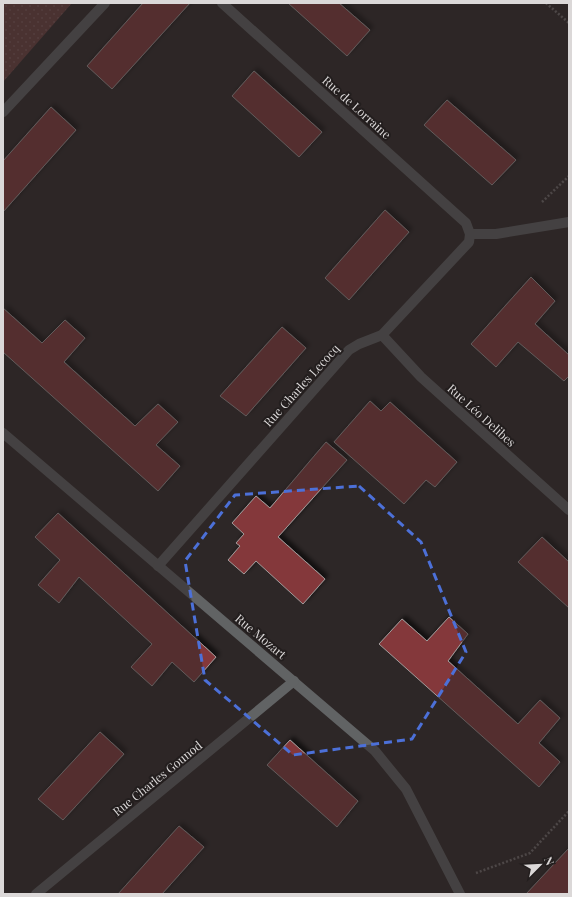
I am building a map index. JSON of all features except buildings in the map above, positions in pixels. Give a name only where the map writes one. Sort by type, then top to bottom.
[{"type":"street","points":[[3,112],[105,3]]},
{"type":"street","name":"Rue de Lorraine","points":[[222,3],[456,213],[466,223],[470,234]]},
{"type":"street","points":[[470,234],[496,234],[569,222]]},
{"type":"street","name":"Rue Charles Lecocq","points":[[158,566],[349,350],[359,344],[382,335],[469,242],[470,234]]},
{"type":"street","name":"Rue Léo Delibes","points":[[382,335],[421,377],[569,510]]},
{"type":"street","name":"Rue Mozart","points":[[3,433],[375,751],[406,789],[460,894]]},
{"type":"street","name":"Rue Charles Gounod","points":[[36,894],[294,681]]},
{"type":"path","points":[[546,3],[569,24]]},
{"type":"path","points":[[454,881],[530,853],[569,811]]},
{"type":"highlighted area","points":[[359,486],[421,542],[466,652],[412,739],[293,755],[205,680],[185,561],[235,495]]},
{"type":"shaded area","points":[[3,3],[72,3],[3,82]]}]
